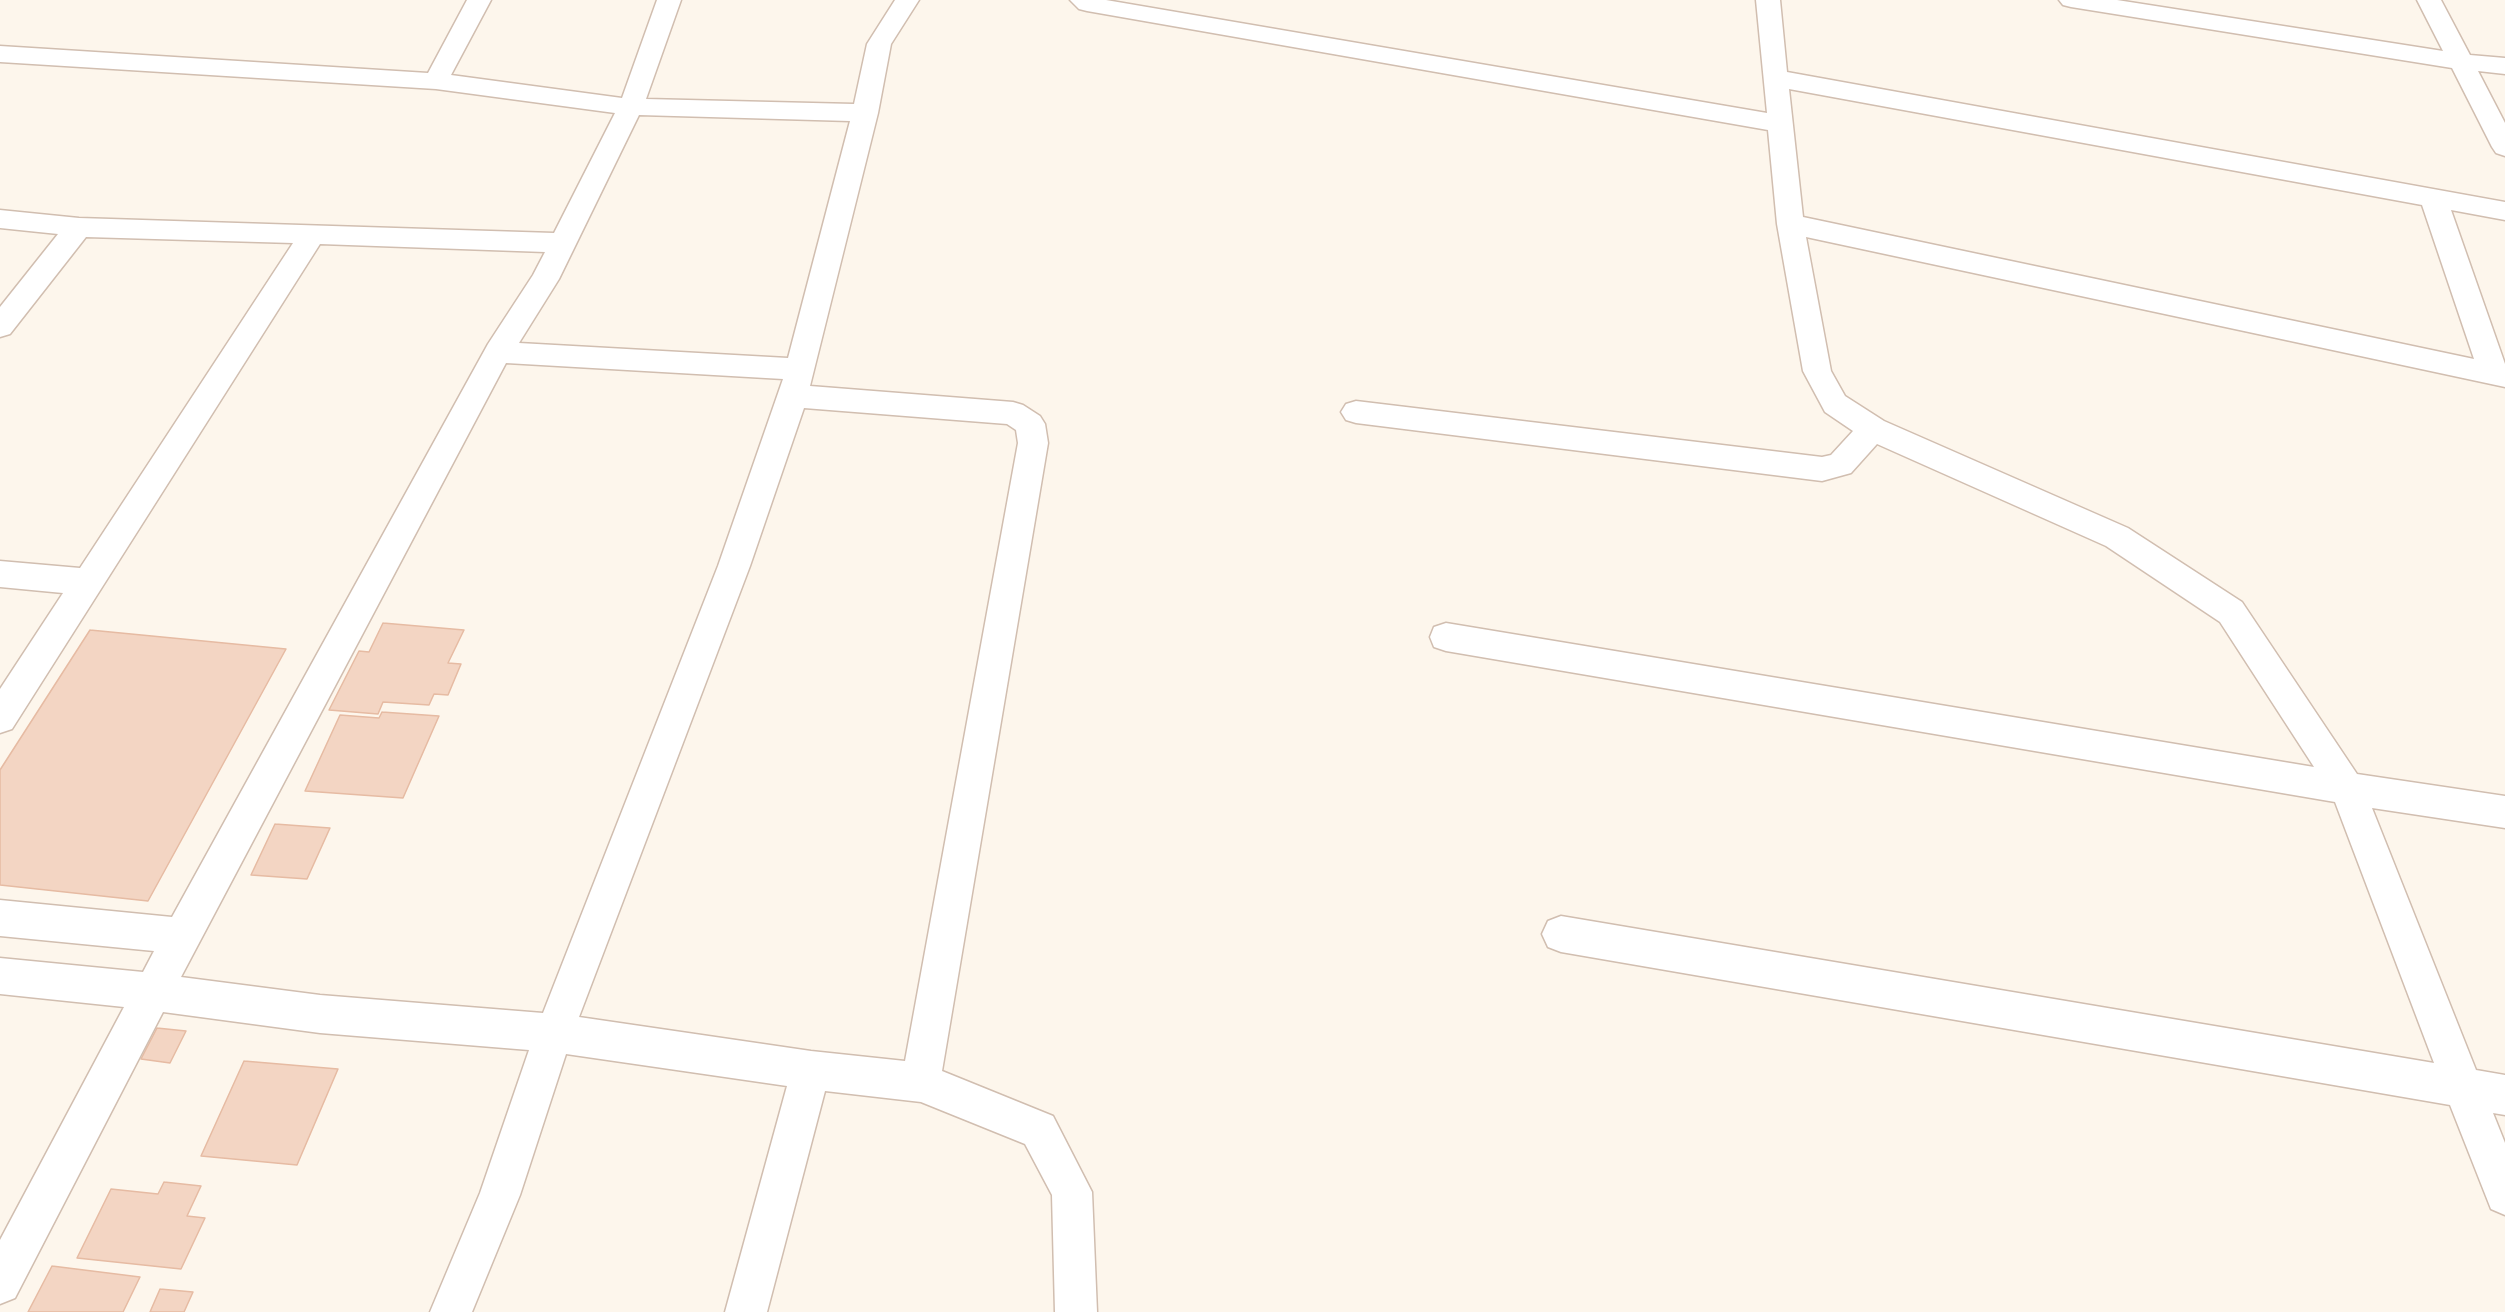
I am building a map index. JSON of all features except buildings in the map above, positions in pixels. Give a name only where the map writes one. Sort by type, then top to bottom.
[{"type":"street","points":[[436,81],[479,0]]},
{"type":"street","points":[[0,1283],[182,936],[498,352],[544,279],[563,243],[630,107],[669,0]]},
{"type":"street","points":[[451,1312],[500,1195],[555,1033],[734,566],[796,383],[865,112],[879,44],[907,0]]},
{"type":"street","points":[[1082,0],[1087,4],[1098,6],[1780,124]]},
{"type":"street","points":[[1768,0],[1790,224],[1817,371],[1835,404],[1873,429],[2117,537],[2231,612],[2347,788],[2505,1195]]},
{"type":"street","points":[[2071,0],[2462,62],[2505,66]]},
{"type":"street","points":[[2428,0],[2505,147]]},
{"type":"street","points":[[0,54],[436,81],[630,107],[865,112]]},
{"type":"street","points":[[1775,78],[2505,211]]},
{"type":"street","points":[[2433,198],[2499,375]]},
{"type":"street","points":[[0,219],[79,227],[563,243]]},
{"type":"street","points":[[1790,224],[2499,375]]},
{"type":"street","points":[[0,327],[79,227]]},
{"type":"street","points":[[0,718],[312,236]]},
{"type":"street","points":[[498,352],[796,383],[1013,413],[1030,424],[1033,443],[921,1082]]},
{"type":"street","points":[[1356,412],[1822,469],[1840,465],[1873,429]]},
{"type":"street","points":[[0,574],[88,582]]},
{"type":"street","points":[[1446,637],[2347,788],[2505,812]]},
{"type":"street","points":[[0,918],[182,936]]},
{"type":"street","points":[[1561,934],[2505,1095]]},
{"type":"street","points":[[0,976],[154,992],[320,1014],[555,1033],[812,1070],[921,1082],[1039,1130],[1072,1192],[1076,1312]]},
{"type":"street","points":[[746,1312],[812,1070]]}]
